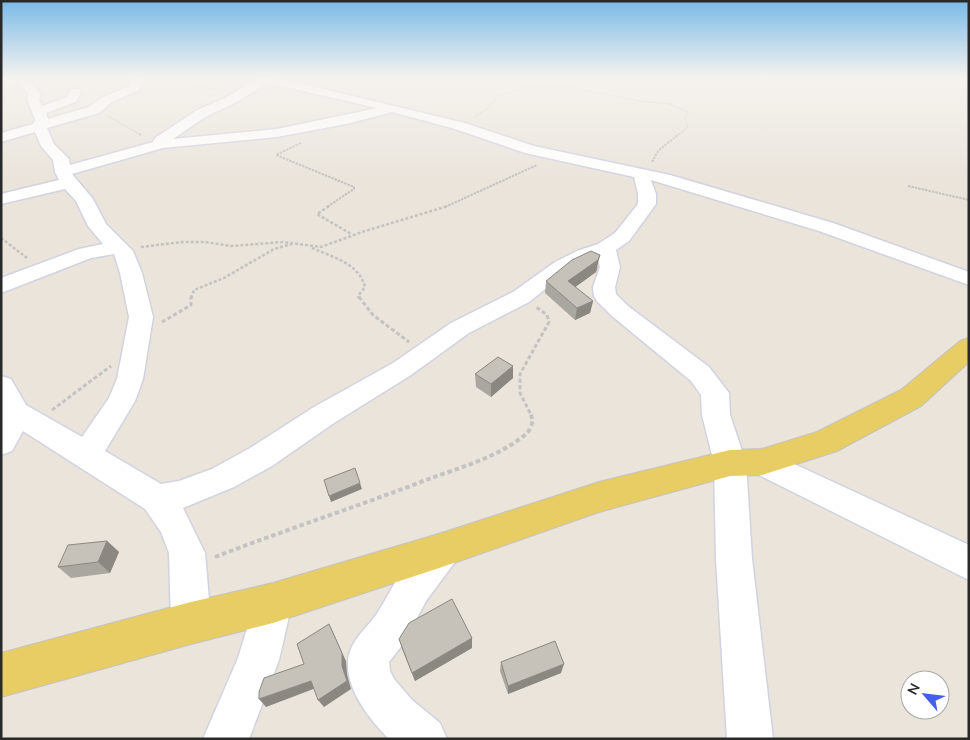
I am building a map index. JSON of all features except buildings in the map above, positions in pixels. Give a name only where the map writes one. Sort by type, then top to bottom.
[{"type":"main road","points":[[1,675],[191,623],[273,603],[442,550],[599,497],[826,442],[911,398],[969,348]]},
{"type":"street","points":[[37,113],[48,146],[61,159],[66,177],[84,199],[97,226],[105,236],[121,249],[131,274],[141,317],[130,379],[121,402],[87,454]]},
{"type":"street","points":[[1,138],[50,113]]},
{"type":"street","points":[[39,119],[88,113]]},
{"type":"street","points":[[154,145],[203,113]]},
{"type":"street","points":[[1,199],[154,145],[183,140],[264,135],[377,113]]},
{"type":"street","points":[[405,113],[460,126],[530,150],[674,181],[826,226],[969,280]]},
{"type":"street","points":[[157,499],[180,495],[223,478],[261,457],[324,415],[402,369],[460,328],[521,297],[562,266],[584,255],[605,248],[622,237],[647,204],[647,194],[641,173]]},
{"type":"street","points":[[605,248],[610,268],[604,287],[605,296],[620,311],[700,374],[715,393],[716,415],[746,462],[969,563]]},
{"type":"street","points":[[1,286],[86,253],[121,249]]},
{"type":"street","points":[[1,443],[12,427],[17,407],[157,499],[175,524],[187,553],[191,623]]},
{"type":"street","points":[[746,462],[734,559],[750,739]]},
{"type":"street","points":[[424,739],[410,730],[394,712],[373,682],[368,664],[369,656],[389,629],[410,591],[442,550]]},
{"type":"street","points":[[226,739],[258,660],[273,603]]},
{"type":"path","points":[[103,113],[123,123],[132,131],[148,138],[154,145]]},
{"type":"path","points":[[460,126],[482,113]]},
{"type":"path","points":[[641,173],[654,161],[658,151],[688,127],[685,119],[688,113]]},
{"type":"path","points":[[314,126],[322,134],[276,155],[354,187],[348,194],[317,214],[352,235]]},
{"type":"path","points":[[310,247],[329,245],[352,235],[444,208],[514,175],[562,157]]},
{"type":"path","points":[[908,186],[969,200]]},
{"type":"path","points":[[1,238],[17,252],[45,268]]},
{"type":"path","points":[[121,249],[169,242],[205,242],[231,246],[276,242],[294,243],[310,247],[349,265],[361,275],[364,279],[365,287],[358,296],[359,300],[368,310],[424,353]]},
{"type":"path","points":[[17,407],[108,368],[136,344],[191,305],[191,296],[194,290],[224,278],[274,249],[294,243]]},
{"type":"path","points":[[188,567],[286,530],[327,518],[444,475],[505,448],[528,433],[533,421],[520,393],[520,378],[525,363],[547,327],[548,318],[544,312],[521,297]]}]
